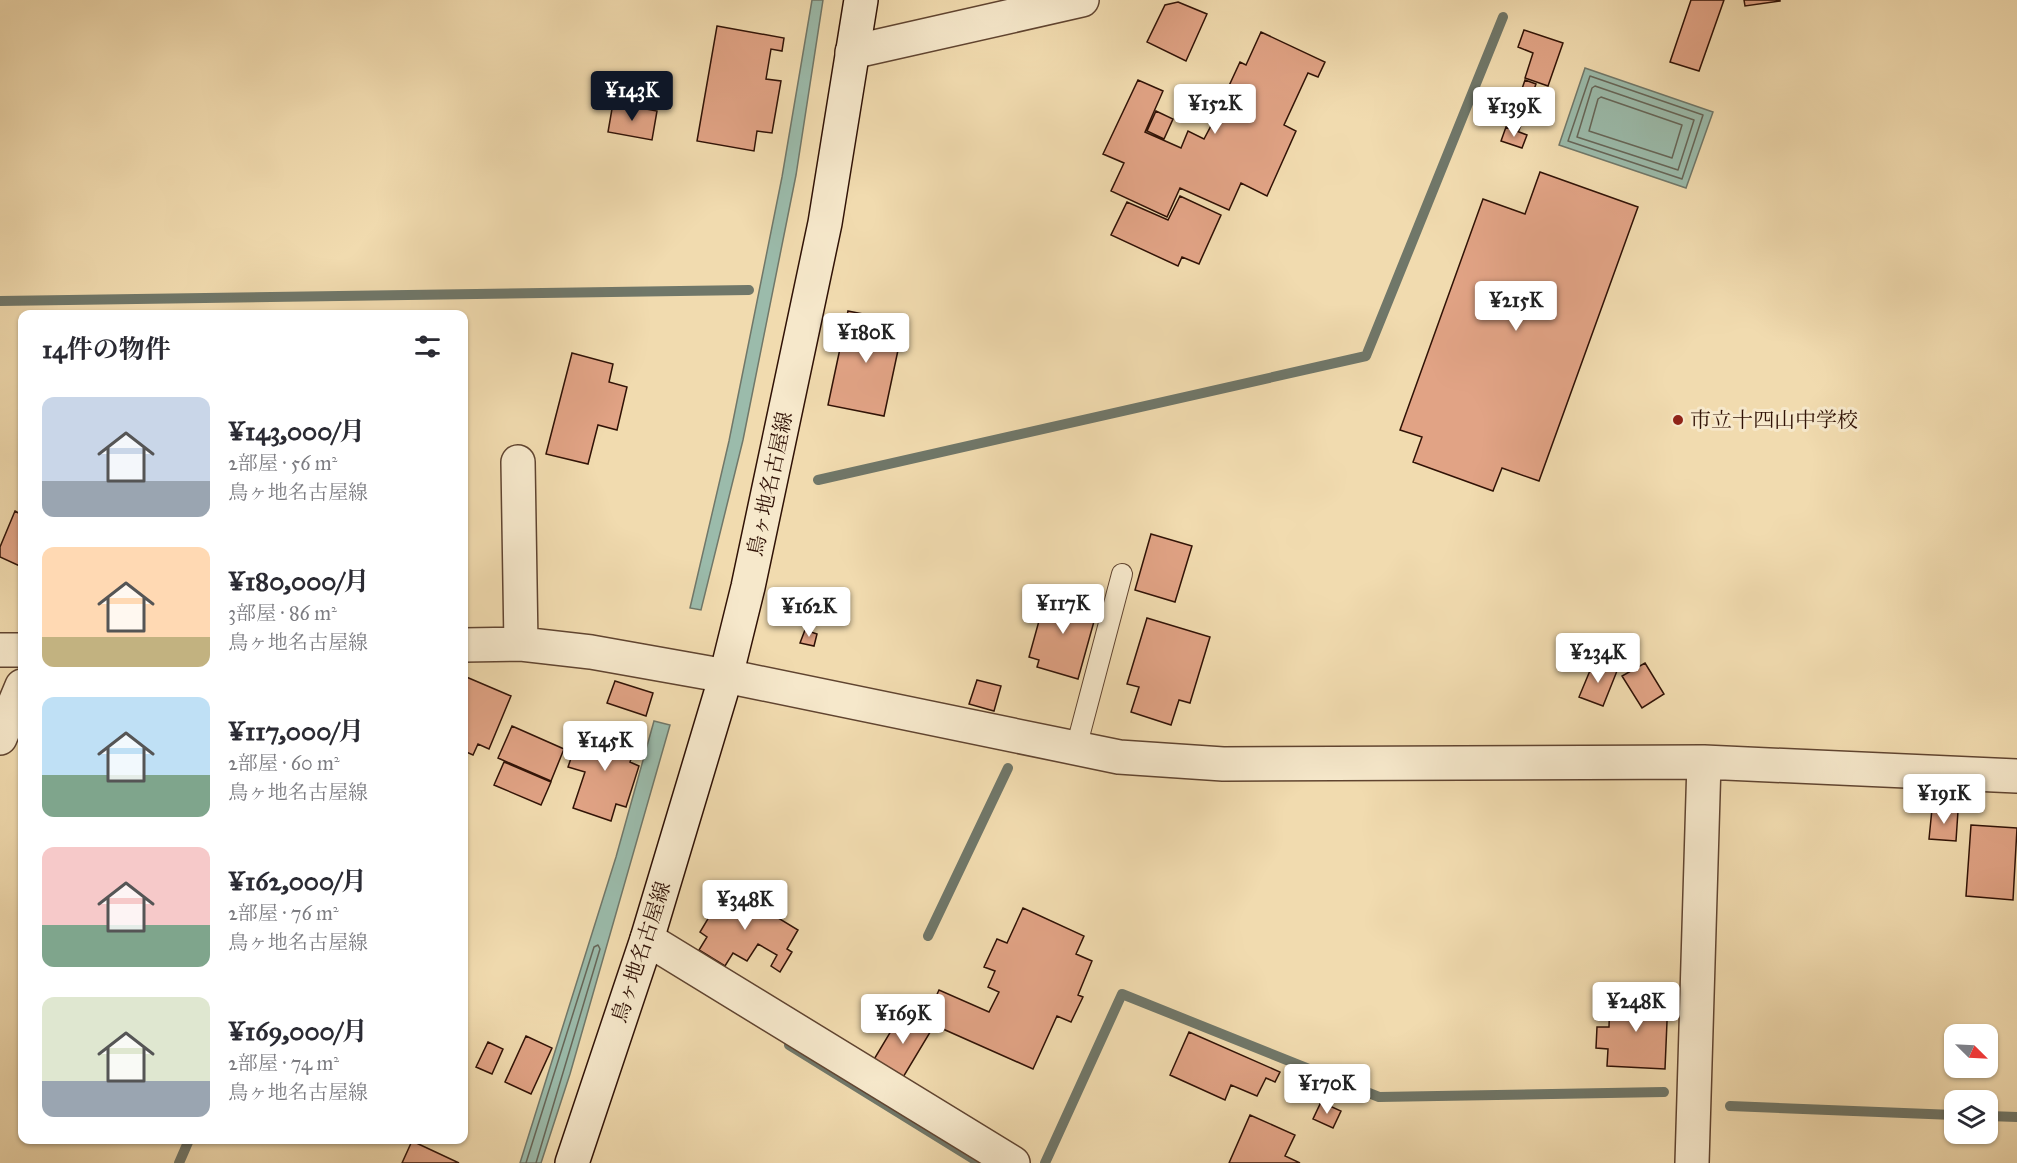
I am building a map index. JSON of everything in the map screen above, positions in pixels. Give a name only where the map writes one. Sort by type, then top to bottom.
[{"type":"street","name":"鳥ヶ地名古屋線","points":[[572,1163],[647,939],[726,676],[748,587],[823,234],[861,0]]},
{"type":"street","points":[[852,52],[1082,0]]},
{"type":"street","points":[[518,462],[521,644]]},
{"type":"street","points":[[468,645],[521,644],[591,652],[726,676],[1119,757],[1223,764],[1704,762],[2017,776]]},
{"type":"street","points":[[0,650],[18,650]]},
{"type":"street","points":[[0,738],[18,695]]},
{"type":"street","points":[[1692,1163],[1704,762]]},
{"type":"street","points":[[647,939],[1013,1163]]},
{"type":"lane","points":[[1076,748],[1122,574]]},
{"type":"water","points":[[812,0],[823,0],[796,175],[743,440],[701,610],[690,608],[729,441],[782,177]]},
{"type":"water","points":[[1585,68],[1713,112],[1686,188],[1559,145]]},
{"type":"water","points":[[654,721],[670,725],[570,1074],[541,1163],[520,1163],[616,857]]},
{"type":"building","points":[[1691,0],[1724,0],[1699,71],[1670,62]]},
{"type":"building","points":[[1744,0],[1780,0],[1780,1],[1745,6]]},
{"type":"building","points":[[1178,2],[1207,14],[1186,61],[1147,42],[1165,5]]},
{"type":"building","points":[[717,26],[784,38],[782,51],[771,49],[766,79],[781,81],[772,133],[757,131],[754,151],[697,141]]},
{"type":"building","points":[[1524,30],[1563,43],[1548,86],[1525,78],[1533,53],[1518,47]]},
{"type":"building","points":[[1261,32],[1325,62],[1318,77],[1308,73],[1284,125],[1296,131],[1267,196],[1241,183],[1229,210],[1180,188],[1167,217],[1111,191],[1124,163],[1103,154],[1138,80],[1163,91],[1145,132],[1181,148],[1188,131],[1204,139],[1214,120],[1200,114],[1208,98],[1221,103],[1240,62],[1246,65]]},
{"type":"building","points":[[1525,80],[1536,84],[1519,130],[1509,127]]},
{"type":"building","points":[[613,103],[657,111],[652,140],[608,132]]},
{"type":"building","points":[[1156,111],[1173,119],[1164,139],[1147,131]]},
{"type":"building","points":[[1506,127],[1527,135],[1522,148],[1501,141]]},
{"type":"building","points":[[1540,172],[1638,207],[1539,481],[1502,468],[1493,491],[1413,462],[1422,437],[1400,430],[1483,199],[1525,214]]},
{"type":"building","points":[[1180,196],[1221,215],[1199,264],[1182,257],[1178,266],[1111,235],[1127,202],[1168,220]]},
{"type":"building","points":[[848,311],[904,322],[884,416],[828,405]]},
{"type":"building","points":[[572,353],[613,364],[609,382],[627,387],[617,430],[598,425],[588,464],[546,454]]},
{"type":"building","points":[[15,511],[18,513],[18,565],[0,557],[0,547]]},
{"type":"building","points":[[1151,534],[1192,546],[1175,602],[1135,590]]},
{"type":"building","points":[[784,588],[824,600],[817,624],[777,613]]},
{"type":"building","points":[[1047,592],[1098,607],[1078,679],[1037,667],[1039,660],[1029,657]]},
{"type":"building","points":[[1147,618],[1210,637],[1190,703],[1179,700],[1171,725],[1131,712],[1139,687],[1127,684]]},
{"type":"building","points":[[805,630],[817,634],[814,646],[800,643]]},
{"type":"building","points":[[1594,661],[1617,671],[1603,706],[1579,697]]},
{"type":"building","points":[[1645,663],[1664,694],[1642,708],[1622,676]]},
{"type":"building","points":[[468,678],[511,696],[489,749],[478,744],[473,755],[468,753]]},
{"type":"building","points":[[977,680],[1001,686],[994,711],[969,704]]},
{"type":"building","points":[[615,681],[653,693],[646,716],[607,703]]},
{"type":"building","points":[[512,726],[564,749],[551,781],[498,758]]},
{"type":"building","points":[[595,726],[638,740],[630,762],[639,766],[626,807],[616,804],[611,821],[573,808],[585,772],[568,767],[577,741],[589,745]]},
{"type":"building","points":[[504,762],[551,782],[541,805],[494,785]]},
{"type":"building","points":[[1932,809],[1958,811],[1956,841],[1929,839]]},
{"type":"building","points":[[1971,825],[2017,828],[2013,900],[1966,896]]},
{"type":"building","points":[[727,887],[798,930],[787,949],[792,952],[780,972],[771,966],[777,955],[758,944],[747,961],[733,953],[725,966],[699,950],[707,937],[700,932]]},
{"type":"building","points":[[1023,908],[1084,936],[1076,954],[1092,961],[1078,995],[1083,997],[1071,1022],[1057,1016],[1033,1069],[925,1021],[939,990],[989,1012],[999,992],[988,987],[995,971],[984,967],[997,939],[1007,943]]},
{"type":"building","points":[[1610,996],[1668,998],[1665,1069],[1607,1066],[1608,1049],[1596,1048],[1597,1027],[1609,1027]]},
{"type":"building","points":[[903,1011],[932,1029],[902,1079],[873,1061]]},
{"type":"building","points":[[1189,1032],[1280,1072],[1275,1082],[1266,1078],[1257,1096],[1231,1085],[1225,1100],[1170,1075]]},
{"type":"building","points":[[526,1036],[552,1048],[531,1094],[505,1082]]},
{"type":"building","points":[[488,1042],[503,1049],[492,1074],[476,1067]]},
{"type":"building","points":[[1321,1102],[1341,1111],[1333,1128],[1313,1119]]},
{"type":"building","points":[[1250,1115],[1295,1135],[1285,1156],[1300,1163],[1229,1163]]},
{"type":"building","points":[[411,1144],[418,1144],[459,1163],[402,1163]]},
{"type":"waterway","points":[[818,480],[1366,356],[1503,17]]},
{"type":"waterway","points":[[0,301],[749,290]]},
{"type":"waterway","points":[[928,936],[1008,768]]},
{"type":"waterway","points":[[1045,1163],[1122,994],[1379,1097],[1664,1092]]},
{"type":"waterway","points":[[789,1045],[980,1163]]},
{"type":"waterway","points":[[1730,1106],[1944,1115]]},
{"type":"waterway","points":[[1998,1116],[2017,1117]]},
{"type":"waterway","points":[[179,1163],[187,1144]]},
{"type":"place","name":"市立十四山中学校","points":[[1678,420]]}]
